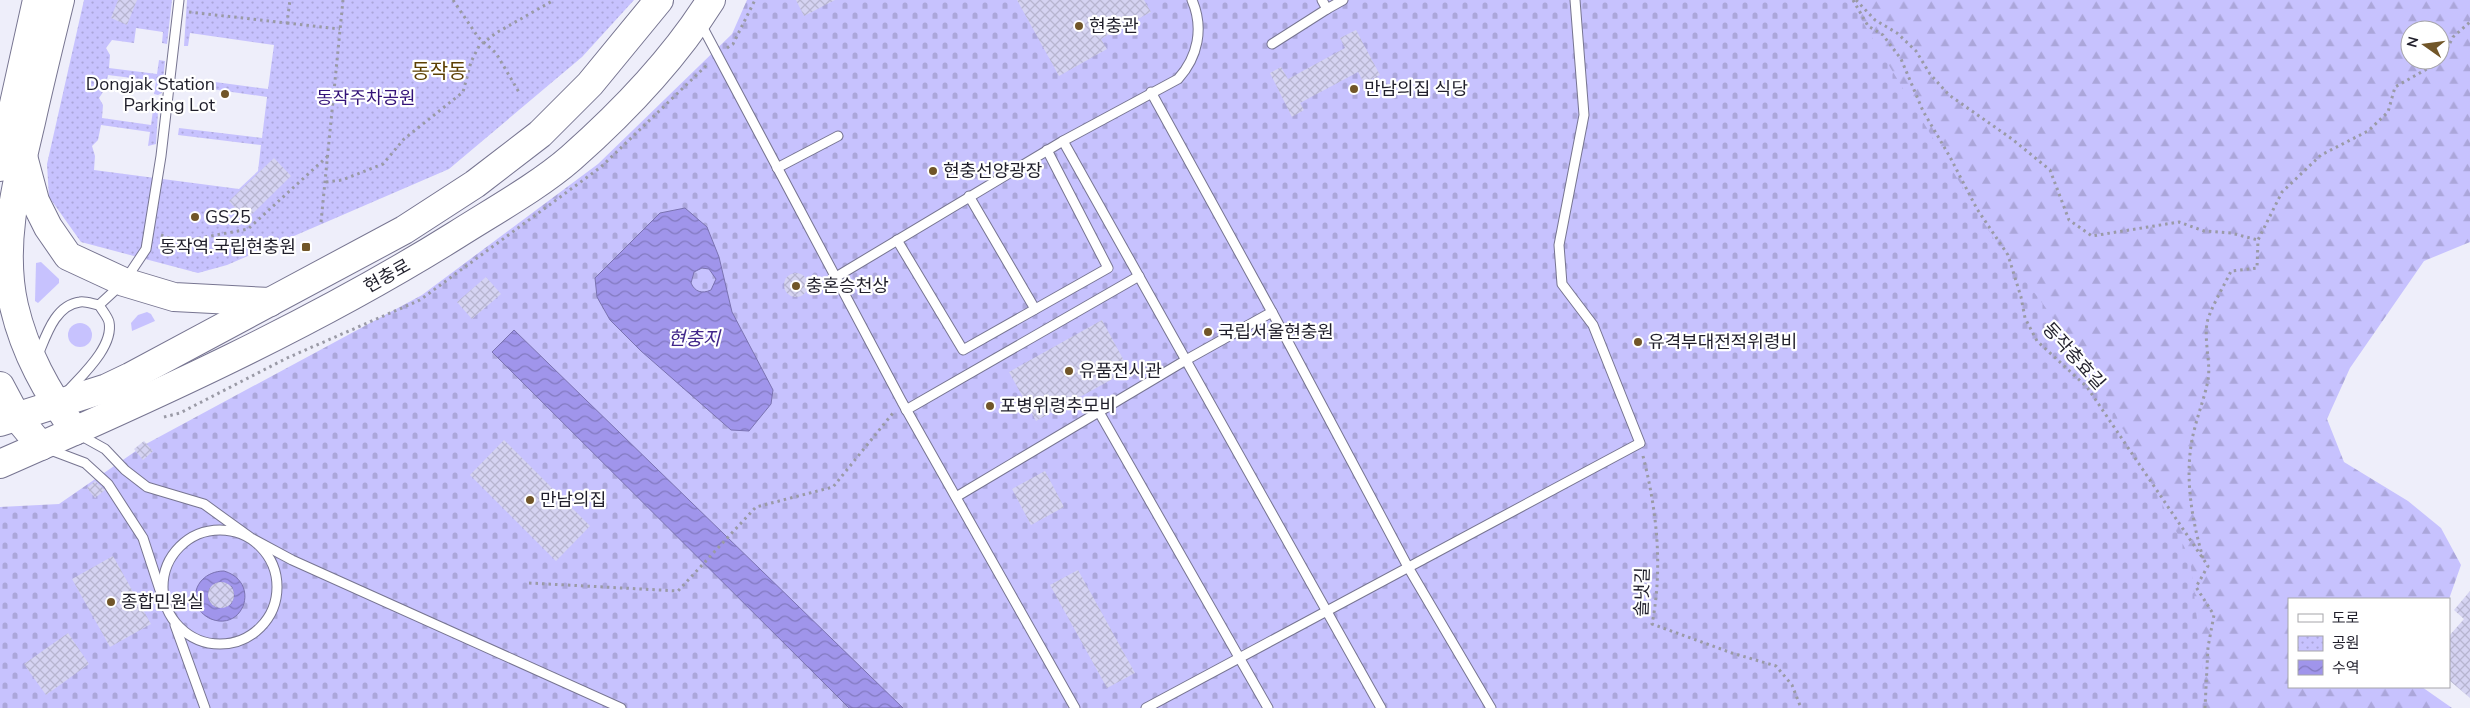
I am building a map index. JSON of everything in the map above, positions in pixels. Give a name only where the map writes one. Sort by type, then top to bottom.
[{"type":"main road","points":[[38,0],[11,162],[10,269],[14,306],[34,365],[56,404],[75,431]]},
{"type":"main road","points":[[60,0],[11,162],[35,201],[48,227],[68,256],[124,282],[174,297],[270,302]]},
{"type":"main road","name":"현충로","points":[[8,419],[107,388],[404,230],[475,184],[540,134],[590,84],[659,0]]},
{"type":"main road","name":"현충로","points":[[0,464],[75,431],[317,315],[420,257],[508,202],[576,153],[622,109],[662,66],[705,10]]},
{"type":"main road","points":[[0,386],[8,419],[41,446]]},
{"type":"lane","points":[[99,305],[124,282],[146,249],[161,156],[179,0]]},
{"type":"lane","points":[[836,277],[1047,150],[1178,79],[1190,66],[1196,49],[1199,29],[1192,0]]},
{"type":"lane","points":[[1322,0],[1327,9]]},
{"type":"lane","points":[[1272,44],[1343,0]]},
{"type":"lane","points":[[1146,708],[1640,443],[1593,325],[1562,284],[1559,245],[1584,115],[1575,0]]},
{"type":"lane","points":[[705,10],[778,168],[904,406],[1075,708]]},
{"type":"lane","points":[[1151,92],[1272,312],[1408,568],[1491,708]]},
{"type":"lane","points":[[778,168],[838,136]]},
{"type":"lane","points":[[1063,141],[1381,708]]},
{"type":"lane","points":[[897,240],[963,350],[1108,268],[1047,150]]},
{"type":"lane","points":[[969,196],[1034,309]]},
{"type":"lane","points":[[904,406],[1139,276]]},
{"type":"lane","points":[[34,365],[51,323],[69,305],[81,301],[99,305],[109,322],[107,340],[100,355],[56,404]]},
{"type":"lane","points":[[956,497],[1186,360],[1272,312]]},
{"type":"lane","points":[[1099,412],[1268,708]]},
{"type":"lane","points":[[75,431],[105,449],[125,470],[147,487],[204,504],[251,538],[266,551],[272,563],[278,588],[274,608],[265,625],[250,638],[231,644],[211,645],[192,638],[177,626],[167,609],[163,591],[164,573],[171,557],[183,543],[199,534],[216,530],[234,531],[251,538],[292,560],[621,708]]},
{"type":"lane","points":[[41,446],[85,463],[108,484],[143,538],[167,609],[206,708]]},
{"type":"path","points":[[287,23],[290,0]]},
{"type":"path","points":[[321,222],[344,0]]},
{"type":"path","points":[[454,0],[478,37],[496,53],[520,94]]},
{"type":"path","points":[[326,182],[342,180],[383,164],[404,139],[463,92],[471,62],[479,46],[518,19],[554,0]]},
{"type":"path","points":[[1855,0],[1875,20],[1898,33],[1916,51],[1930,74],[1949,95],[2012,139],[2050,170],[2069,220],[2092,236],[2178,222],[2204,230],[2231,233],[2258,240]]},
{"type":"path","name":"동작충효길","points":[[1855,0],[1868,26],[1883,35],[1900,59],[1923,111],[1977,209],[2008,256],[2021,297],[2025,318],[2037,341],[2087,387],[2204,562]]},
{"type":"path","points":[[188,20],[190,12],[340,29]]},
{"type":"path","points":[[2205,708],[2208,647],[2214,616],[2196,587],[2208,566],[2204,562],[2196,536],[2189,482],[2195,428],[2204,402],[2209,375],[2206,348],[2208,321],[2231,271],[2257,268],[2258,240],[2282,192],[2321,155],[2368,131],[2388,112],[2394,86],[2441,60],[2453,37],[2470,22]]},
{"type":"path","points":[[161,225],[160,235],[180,242],[248,229],[329,155]]},
{"type":"path","points":[[528,583],[678,591],[756,507],[833,487],[904,406]]},
{"type":"path","name":"솔냇길","points":[[1640,443],[1653,494],[1656,526],[1658,594],[1652,624],[1732,653],[1776,666],[1792,685],[1801,708]]},
{"type":"green space","name":"동작주차공원","points":[[84,0],[172,0],[167,44],[162,43],[163,32],[136,28],[134,43],[112,40],[106,48],[110,55],[109,68],[157,74],[159,60],[165,61],[162,93],[154,94],[156,81],[108,75],[105,89],[99,98],[103,105],[102,118],[151,125],[153,110],[158,112],[156,144],[148,146],[150,132],[101,125],[98,140],[92,146],[95,156],[94,170],[239,189],[258,171],[261,145],[178,135],[179,128],[262,138],[267,97],[184,85],[185,78],[268,89],[274,45],[190,33],[188,46],[184,46],[187,0],[634,0],[582,57],[449,169],[227,265],[198,273],[81,242],[49,197],[47,164]]},
{"type":"green space","name":"국립서울현충원","points":[[747,0],[1853,0],[1861,19],[1995,241],[2092,369],[2190,558],[2207,708],[0,708],[0,507],[59,504],[146,444],[422,295],[598,164],[732,34]]},
{"type":"green space","points":[[1392,0],[2470,0],[2470,242],[2424,261],[2350,368],[2327,419],[2344,462],[2408,501],[2441,528],[2461,565],[2449,598],[2288,598],[2288,688],[2423,688],[2452,708],[1517,708]]},
{"type":"green space","points":[[41,262],[59,279],[59,283],[38,303],[35,301],[36,263]]},
{"type":"green space","points":[[147,312],[151,314],[155,321],[132,331],[131,323],[138,315]]},
{"type":"green space","points":[[80,323],[88,327],[92,335],[88,343],[80,347],[72,343],[68,335],[72,327]]},
{"type":"water","name":"현충지","points":[[685,208],[707,227],[719,257],[732,312],[773,390],[771,404],[749,431],[731,430],[641,351],[610,320],[597,297],[595,278],[660,213]],"holes":[[[702,268],[709,269],[716,279],[711,290],[705,292],[697,290],[691,283],[694,272]]]},
{"type":"water","points":[[514,330],[903,708],[849,708],[492,352]]},
{"type":"water","points":[[224,571],[235,577],[242,585],[245,594],[244,604],[239,612],[232,619],[223,621],[206,616],[196,603],[195,596],[202,580],[212,573]],"holes":[[[221,582],[232,587],[234,596],[231,604],[219,608],[211,603],[208,597],[210,588]]]},
{"type":"building","points":[[118,0],[137,0],[127,25],[111,18]]},
{"type":"building","points":[[796,0],[835,0],[804,16]]},
{"type":"building","name":"현충관","points":[[1017,0],[1144,0],[1151,12],[1101,39],[1107,49],[1059,76]]},
{"type":"building","points":[[1356,30],[1380,75],[1364,83],[1358,72],[1300,103],[1304,110],[1292,117],[1270,73],[1281,67],[1288,79],[1345,48],[1340,38]]},
{"type":"building","points":[[274,158],[291,176],[246,220],[229,201]]},
{"type":"building","name":"충혼승천상","points":[[796,273],[804,277],[808,285],[804,293],[796,297],[788,293],[784,285],[788,277]]},
{"type":"building","points":[[486,277],[501,294],[472,319],[457,302]]},
{"type":"building","name":"유품전시관","points":[[1102,320],[1129,370],[1036,421],[1009,372]]},
{"type":"building","name":"만남의집","points":[[504,440],[590,526],[556,561],[470,475]]},
{"type":"building","points":[[144,441],[153,451],[143,460],[134,449]]},
{"type":"building","points":[[1045,471],[1064,507],[1031,525],[1012,489]]},
{"type":"building","points":[[95,481],[105,490],[95,498],[87,488]]},
{"type":"building","name":"종합민원실","points":[[113,556],[151,624],[110,647],[72,579]]},
{"type":"building","points":[[1078,570],[1135,673],[1107,688],[1050,585]]},
{"type":"building","points":[[221,582],[230,586],[234,595],[230,604],[221,608],[212,604],[208,595],[212,586]]},
{"type":"building","points":[[2470,591],[2470,698],[2450,681],[2450,635],[2464,619],[2454,610]]},
{"type":"building","points":[[68,633],[89,664],[46,695],[24,664]]},
{"type":"place","name":"현충관","points":[[1079,26]]},
{"type":"place","name":"만남의집 식당","points":[[1354,89]]},
{"type":"place","name":"Dongjak Station Parking Lot","points":[[225,94]]},
{"type":"place","name":"현충선양광장","points":[[933,171]]},
{"type":"place","name":"GS25","points":[[195,217]]},
{"type":"place","name":"동작역.국립현충원","points":[[306,247]]},
{"type":"place","name":"충혼승천상","points":[[796,286]]},
{"type":"place","name":"국립서울현충원","points":[[1208,332]]},
{"type":"place","name":"유격부대전적위령비","points":[[1638,342]]},
{"type":"place","name":"유품전시관","points":[[1069,371]]},
{"type":"place","name":"포병위령추모비","points":[[990,406]]},
{"type":"place","name":"만남의집","points":[[530,500]]},
{"type":"place","name":"종합민원실","points":[[111,602]]},
{"type":"district","name":"동작동","points":[[439,71]]}]
